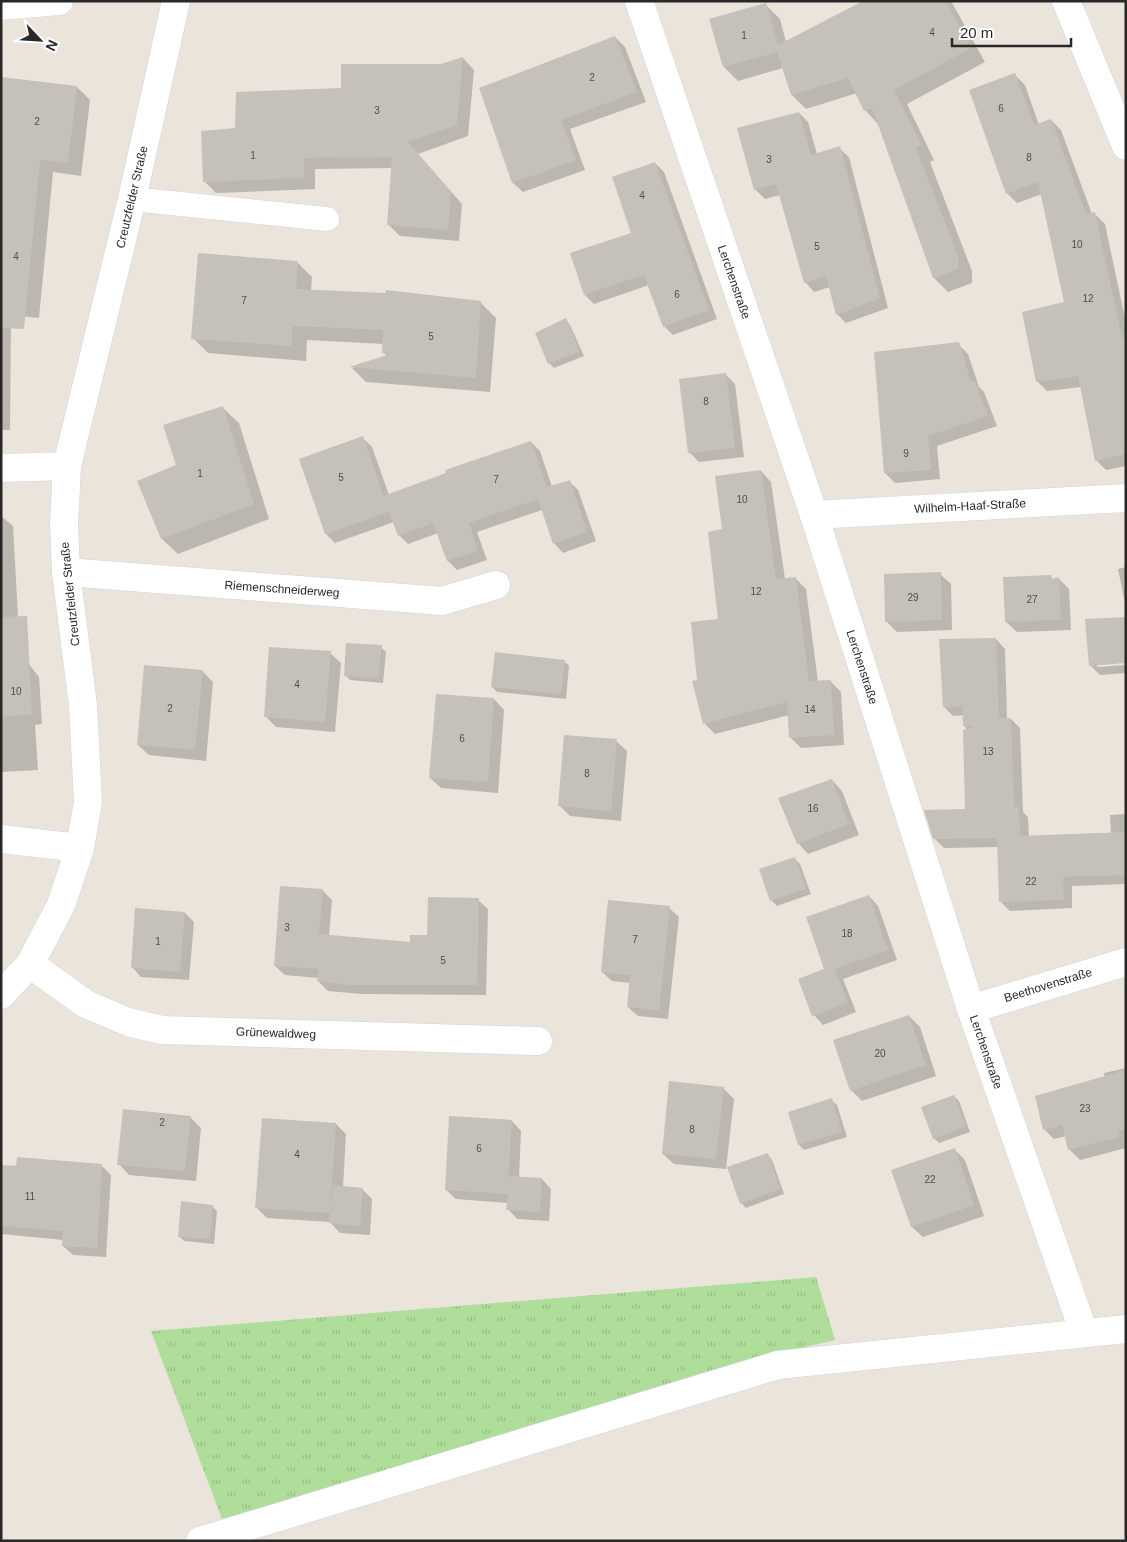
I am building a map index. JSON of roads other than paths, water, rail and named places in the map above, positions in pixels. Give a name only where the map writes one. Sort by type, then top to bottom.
[{"type":"street","points":[[1,6],[59,1]]},
{"type":"street","name":"Creutzfelder Straße","points":[[1,995],[30,964],[61,905],[80,848],[88,802],[84,715],[66,572],[67,466],[132,199],[176,1]]},
{"type":"street","name":"Lerchenstraße","points":[[638,1],[814,515],[971,1009],[1084,1333]]},
{"type":"street","points":[[1066,1],[1126,146]]},
{"type":"street","points":[[1,468],[67,466]]},
{"type":"street","name":"Wilhelm-Haaf-Straße","points":[[814,515],[1126,498]]},
{"type":"street","name":"Riemenschneiderweg","points":[[66,572],[442,601],[496,585]]},
{"type":"street","points":[[1,839],[80,848]]},
{"type":"street","name":"Beethovenstraße","points":[[971,1009],[1126,962]]},
{"type":"street","name":"Grünewaldweg","points":[[30,964],[86,1004],[128,1022],[162,1030],[538,1041]]},
{"type":"street","points":[[200,1541],[778,1365],[1126,1329]]},
{"type":"lane","points":[[132,199],[327,220]]}]
